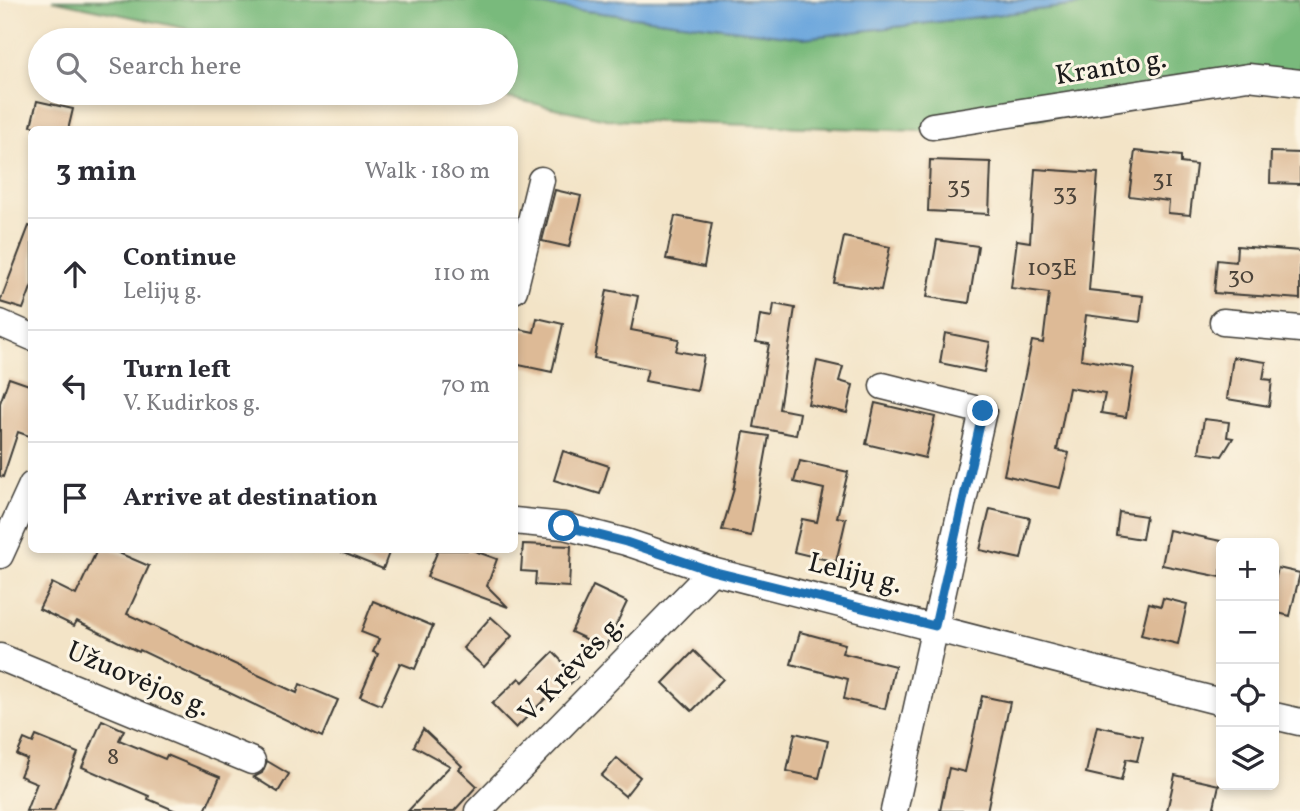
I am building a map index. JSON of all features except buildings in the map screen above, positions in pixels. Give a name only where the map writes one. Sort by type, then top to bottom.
[{"type":"street","name":"Kranto g.","points":[[932,126],[1248,77],[1300,83]]},
{"type":"street","points":[[518,274],[541,180]]},
{"type":"street","points":[[1223,322],[1300,330]]},
{"type":"street","points":[[0,323],[28,335]]},
{"type":"street","points":[[883,386],[983,411],[894,811]]},
{"type":"street","points":[[0,555],[28,494]]},
{"type":"street","name":"Lelijų g.","points":[[518,521],[564,526],[626,542],[712,571],[935,626],[1216,701]]},
{"type":"street","name":"V. Krėvės g.","points":[[478,811],[712,571]]},
{"type":"street","name":"Užuovėjos g.","points":[[0,657],[252,761]]},
{"type":"street","points":[[1279,717],[1300,722]]},
{"type":"green space","points":[[52,0],[497,0],[803,38],[1121,0],[1300,0],[1300,89],[1245,88],[947,132],[611,120],[518,100],[518,28],[184,28]]},
{"type":"water","points":[[497,0],[1121,0],[803,38]]},
{"type":"route","points":[[564,526],[626,542],[712,571],[935,626],[983,411]]}]
